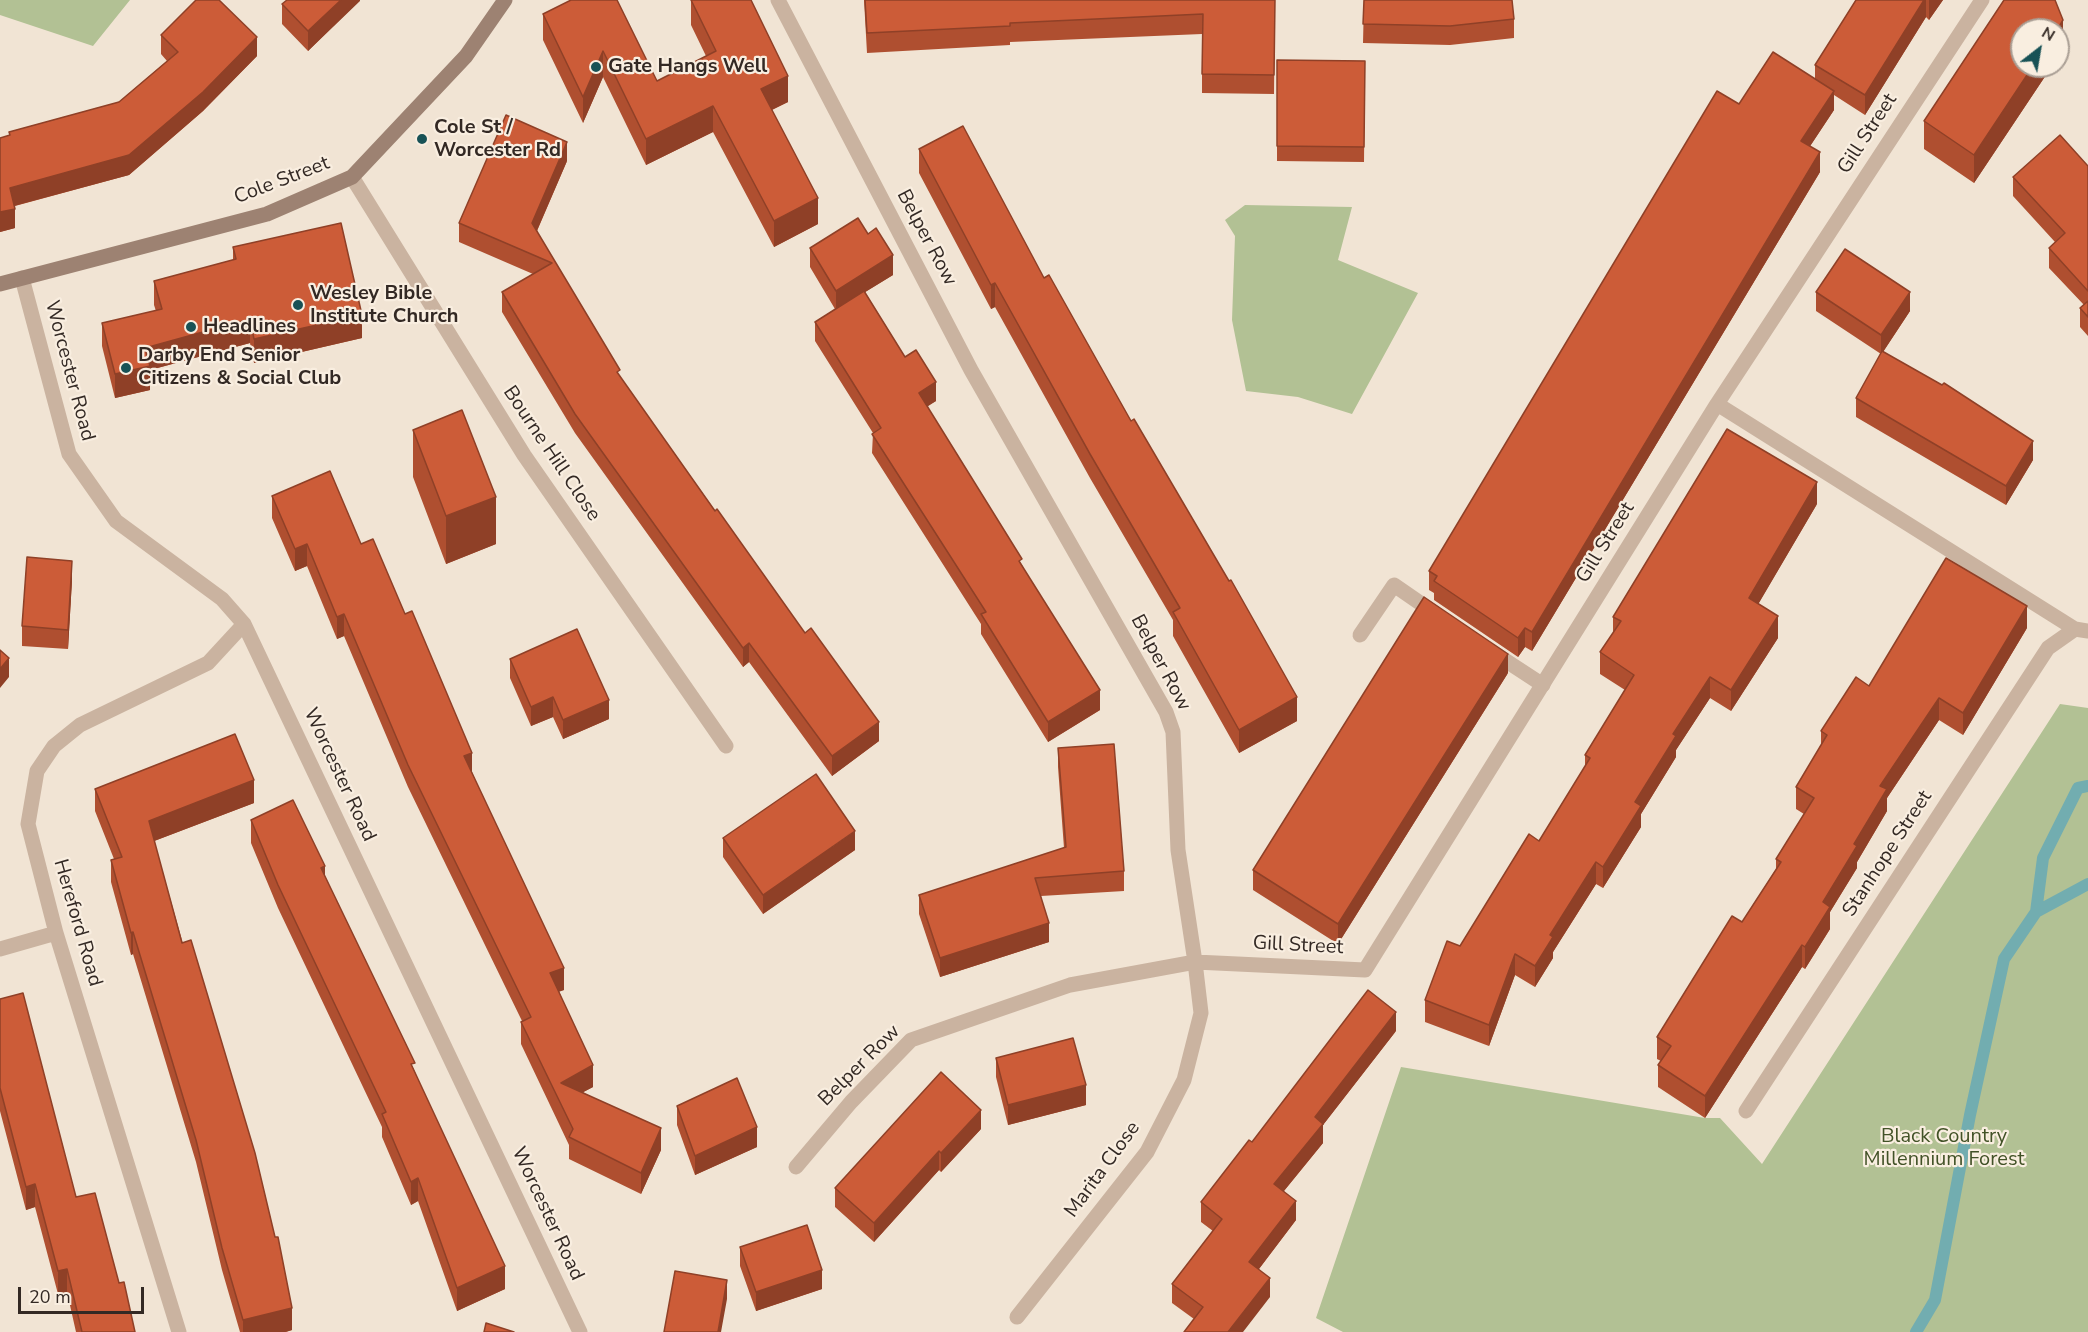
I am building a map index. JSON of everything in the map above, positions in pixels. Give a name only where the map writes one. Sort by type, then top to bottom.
[{"type":"street","name":"Cole Street","points":[[0,284],[267,214],[352,177],[466,56],[505,0]]},
{"type":"street","name":"Belper Row","points":[[778,0],[971,370],[1166,712],[1173,732],[1178,850],[1196,962],[1070,985],[911,1040],[851,1102],[796,1167]]},
{"type":"street","name":"Gill Street","points":[[1196,962],[1365,970],[1717,404],[1982,0]]},
{"type":"street","name":"Bourne Hill Close","points":[[352,177],[524,455],[726,746]]},
{"type":"street","name":"Worcester Road","points":[[22,278],[69,454],[116,521],[222,599],[244,624],[580,1332]]},
{"type":"street","name":"Stanhope Street","points":[[1717,404],[2082,630]]},
{"type":"street","points":[[1360,635],[1394,585],[1453,626]]},
{"type":"street","name":"Hereford Road","points":[[179,1332],[56,933],[28,824],[37,771],[54,746],[80,725],[208,663],[244,624]]},
{"type":"street","name":"Stanhope Street","points":[[1746,1111],[2048,648],[2082,630]]},
{"type":"street","points":[[1483,645],[1543,685]]},
{"type":"street","points":[[0,949],[56,933]]},
{"type":"street","name":"Marita Close","points":[[1017,1317],[1147,1152],[1184,1080],[1201,1013],[1196,962]]},
{"type":"green space","points":[[0,0],[130,0],[93,46],[0,15]]},
{"type":"green space","points":[[1245,205],[1352,207],[1338,260],[1418,293],[1352,414],[1298,397],[1246,391],[1232,320],[1235,236],[1225,220]]},
{"type":"green space","name":"Black Country Millennium Forest","points":[[2060,704],[2088,708],[2088,1332],[1343,1332],[1316,1318],[1401,1067],[1705,1118],[1720,1118],[1762,1164]]},
{"type":"building","points":[[196,0],[219,0],[257,37],[203,92],[129,155],[10,188],[15,209],[0,212],[0,138],[10,135],[9,132],[119,102],[178,52],[161,35]]},
{"type":"building","points":[[287,0],[341,0],[308,31],[282,4]]},
{"type":"building","points":[[571,0],[617,0],[657,81],[716,51],[691,0],[751,0],[788,76],[761,89],[818,198],[774,221],[713,106],[646,139],[603,51],[583,97],[543,14]]},
{"type":"building","points":[[865,0],[1275,0],[1274,75],[1202,74],[1203,14],[1010,23],[1010,26],[867,33]]},
{"type":"building","points":[[1364,0],[1512,0],[1514,19],[1450,26],[1363,24]]},
{"type":"building","points":[[1856,0],[1924,0],[1865,95],[1815,65]]},
{"type":"building","points":[[2004,0],[2055,0],[2062,18],[2010,18],[2010,78],[2025,78],[1974,155],[1924,121]]},
{"type":"building","points":[[1773,52],[1834,91],[1801,141],[1820,152],[1532,632],[1525,628],[1518,638],[1434,581],[1437,576],[1429,571],[1717,91],[1739,104]]},
{"type":"building","points":[[1277,60],[1365,61],[1364,147],[1277,146]]},
{"type":"building","points":[[506,115],[567,142],[532,223],[620,370],[617,372],[805,633],[811,628],[879,722],[832,756],[749,643],[743,648],[575,414],[502,292],[552,263],[459,223]]},
{"type":"building","points":[[963,126],[1044,278],[1049,275],[1131,421],[1134,419],[1229,581],[1231,580],[1297,697],[1239,730],[1173,612],[1180,608],[1090,454],[995,283],[991,285],[919,149]]},
{"type":"building","points":[[2060,135],[2088,166],[2088,291],[2049,248],[2065,233],[2013,177]]},
{"type":"building","points":[[858,218],[868,234],[876,228],[893,255],[836,291],[810,248]]},
{"type":"building","points":[[341,223],[362,315],[254,339],[250,319],[145,348],[150,366],[115,374],[102,323],[162,309],[154,281],[236,259],[233,247]]},
{"type":"building","points":[[1845,249],[1910,292],[1881,335],[1816,292]]},
{"type":"building","points":[[864,291],[905,357],[916,350],[936,382],[919,393],[1022,559],[1019,561],[1100,690],[1048,722],[981,614],[986,612],[872,434],[881,428],[815,322]]},
{"type":"building","points":[[2088,301],[2088,317],[2080,308]]},
{"type":"building","points":[[1882,351],[1942,385],[1944,383],[2033,441],[2006,486],[1856,398]]},
{"type":"building","points":[[462,410],[496,497],[446,516],[413,430]]},
{"type":"building","points":[[1727,429],[1817,482],[1749,598],[1778,616],[1731,690],[1710,677],[1673,734],[1676,736],[1635,802],[1641,806],[1603,867],[1596,862],[1550,935],[1553,937],[1535,966],[1515,954],[1489,1025],[1425,1000],[1447,941],[1460,946],[1529,834],[1539,841],[1590,758],[1585,755],[1634,675],[1600,652],[1621,621],[1613,617]]},
{"type":"building","points":[[330,471],[361,544],[373,539],[405,614],[412,611],[472,753],[464,756],[564,968],[550,973],[593,1065],[561,1083],[661,1128],[641,1173],[569,1137],[573,1129],[521,1022],[531,1017],[408,765],[344,614],[337,617],[307,544],[295,549],[272,496]]},
{"type":"building","points":[[27,557],[72,561],[68,630],[22,626]]},
{"type":"building","points":[[1946,558],[2027,606],[1963,713],[1939,698],[1880,786],[1887,789],[1854,844],[1857,846],[1823,902],[1830,907],[1805,947],[1802,945],[1705,1096],[1658,1065],[1671,1046],[1657,1037],[1732,916],[1742,922],[1781,862],[1776,859],[1814,798],[1796,787],[1827,735],[1821,731],[1856,677],[1869,686]]},
{"type":"building","points":[[1424,597],[1508,654],[1338,924],[1253,870]]},
{"type":"building","points":[[577,629],[609,700],[563,720],[553,697],[531,707],[510,659]]},
{"type":"building","points":[[0,650],[9,658],[0,669]]},
{"type":"building","points":[[235,734],[254,780],[149,821],[182,943],[191,940],[255,1153],[275,1237],[278,1237],[292,1308],[243,1320],[222,1248],[196,1140],[133,932],[131,933],[111,860],[122,857],[95,789]]},
{"type":"building","points":[[1114,744],[1124,871],[1035,878],[1049,923],[940,958],[919,895],[1066,847],[1058,748]]},
{"type":"building","points":[[816,774],[855,831],[763,895],[723,838]]},
{"type":"building","points":[[293,800],[325,866],[321,868],[415,1063],[411,1064],[505,1266],[457,1288],[418,1178],[411,1182],[382,1114],[386,1112],[278,885],[251,820]]},
{"type":"building","points":[[1368,990],[1396,1012],[1315,1117],[1323,1124],[1274,1184],[1296,1201],[1249,1262],[1270,1278],[1228,1332],[1184,1332],[1203,1307],[1172,1284],[1222,1219],[1201,1202],[1249,1140],[1252,1142]]},
{"type":"building","points":[[23,993],[76,1197],[95,1193],[119,1283],[124,1282],[135,1332],[82,1332],[67,1269],[58,1271],[35,1184],[26,1187],[0,1088],[0,999]]},
{"type":"building","points":[[1073,1038],[1086,1085],[1008,1105],[996,1058]]},
{"type":"building","points":[[941,1072],[981,1110],[941,1153],[939,1151],[874,1223],[835,1188]]},
{"type":"building","points":[[737,1078],[757,1127],[695,1156],[677,1106]]},
{"type":"building","points":[[807,1225],[822,1270],[756,1292],[740,1247]]},
{"type":"building","points":[[675,1271],[727,1280],[718,1332],[664,1332]]},
{"type":"building","points":[[486,1323],[514,1332],[484,1332]]},
{"type":"waterway","points":[[1916,1332],[1935,1300],[1970,1115],[2004,959],[2036,912],[2043,858],[2078,788],[2088,786]]},
{"type":"waterway","points":[[2036,912],[2088,884]]},
{"type":"place","name":"Gate Hangs Well","points":[[596,67]]},
{"type":"place","name":"Cole St / Worcester Rd","points":[[422,139]]},
{"type":"place","name":"Wesley Bible Institute Church","points":[[298,305]]},
{"type":"place","name":"Headlines","points":[[191,327]]},
{"type":"place","name":"Darby End Senior Citizens & Social Club","points":[[126,368]]}]
